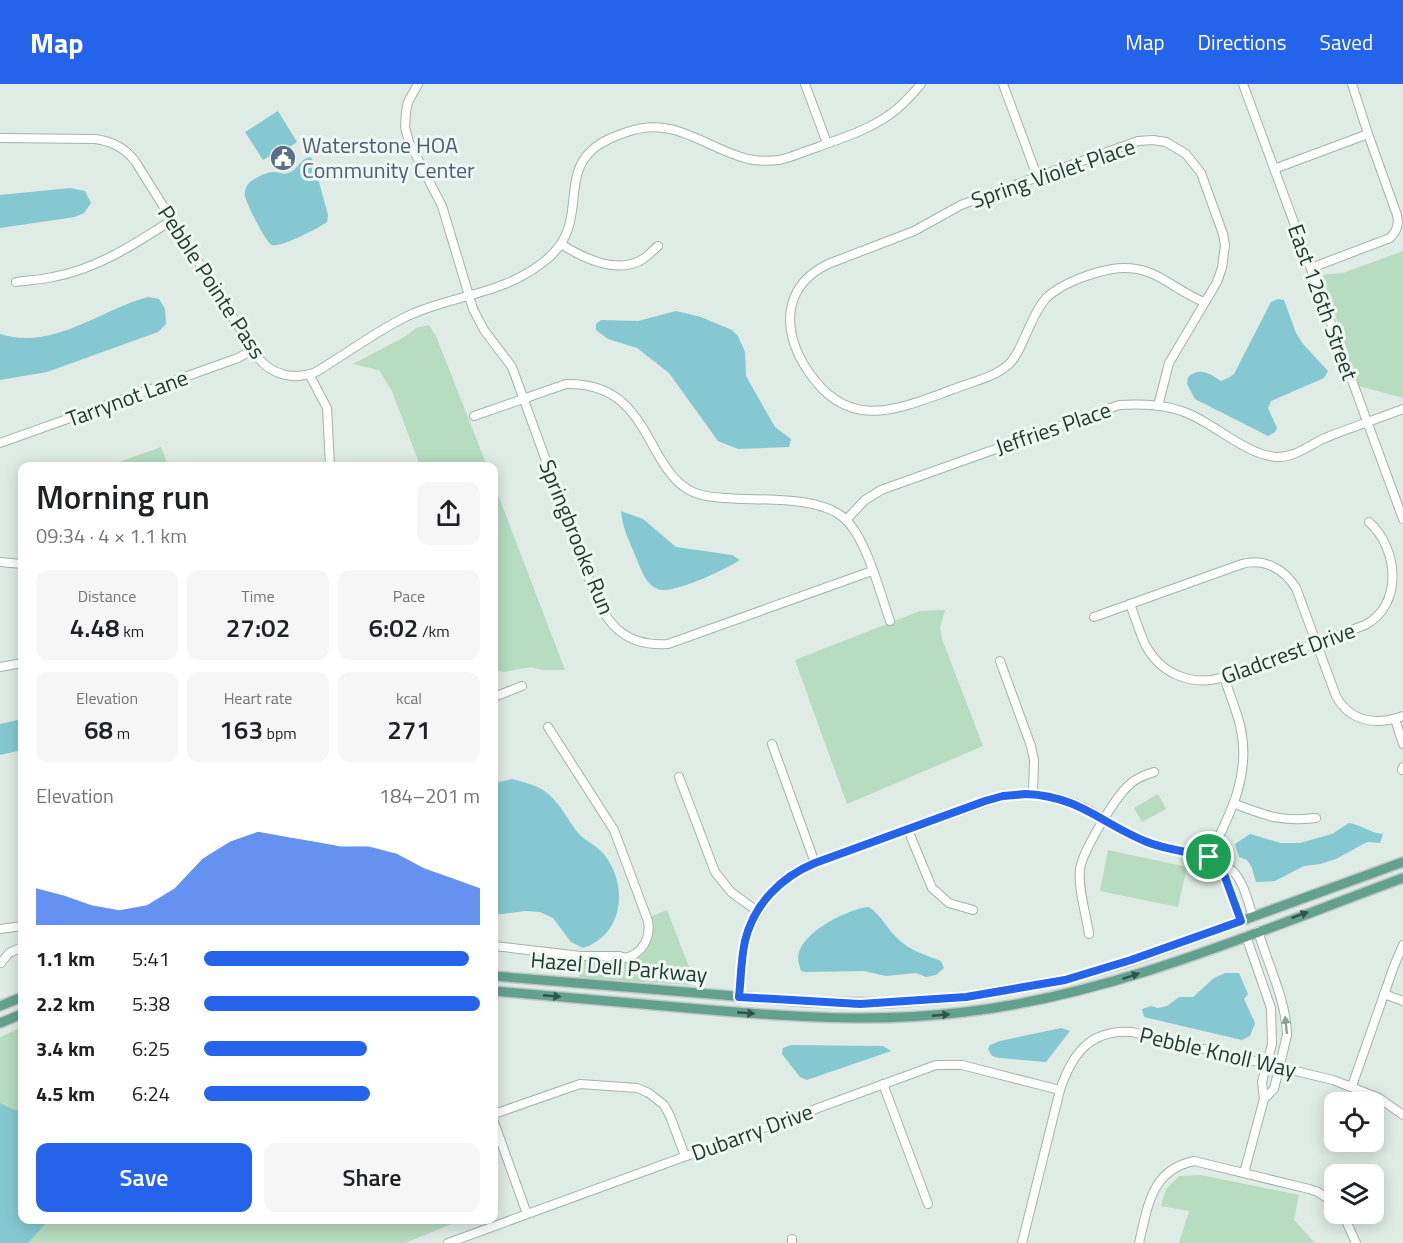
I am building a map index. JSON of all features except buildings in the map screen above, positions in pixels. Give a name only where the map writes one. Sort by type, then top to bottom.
[{"type":"main road","name":"Hazel Dell Parkway","points":[[498,976],[739,997],[860,1004],[976,996],[1075,977],[1139,958],[1403,862]]},
{"type":"main road","name":"Hazel Dell Parkway","points":[[498,992],[790,1017],[906,1018],[966,1012],[1053,997],[1133,976],[1403,878]]},
{"type":"main road","points":[[0,1005],[18,998]]},
{"type":"main road","points":[[0,1023],[18,1016]]},
{"type":"street","name":"Springbrooke Run","points":[[418,84],[405,112],[405,127],[409,142],[442,206],[478,320],[509,361],[599,606],[614,627],[636,641],[648,645],[668,644],[872,571]]},
{"type":"street","points":[[805,84],[827,143]]},
{"type":"street","points":[[330,462],[327,408],[309,374],[410,315],[495,289],[534,268],[553,254],[569,230],[573,216],[576,176],[583,159],[599,144],[629,131],[652,126],[668,127],[741,156],[764,160],[789,157],[860,131],[888,116],[921,84]]},
{"type":"street","points":[[1003,84],[1037,176]]},
{"type":"street","name":"East 126th Street","points":[[1243,84],[1403,519]]},
{"type":"street","points":[[1311,268],[1386,240],[1394,234],[1397,228],[1397,215],[1352,84]]},
{"type":"street","points":[[1274,169],[1368,134]]},
{"type":"street","name":"Pebble Pointe Pass","points":[[0,138],[95,139],[117,145],[127,152],[135,161],[262,363],[274,372],[290,376],[309,374]]},
{"type":"street","name":"Spring Violet Place","points":[[1158,406],[1169,363],[1217,282],[1222,268],[1224,245],[1201,173],[1186,154],[1166,142],[1138,141],[961,205],[897,239],[818,268],[804,281],[791,307],[790,329],[796,350],[816,383],[838,401],[864,410],[888,411],[998,372],[1014,358],[1038,309],[1045,300],[1063,286],[1098,273],[1123,268],[1141,269],[1156,274],[1204,302]]},
{"type":"street","points":[[16,282],[53,277],[99,263],[127,249],[172,220]]},
{"type":"street","points":[[561,244],[583,256],[610,264],[639,261],[658,246]]},
{"type":"street","name":"Tarrynot Lane","points":[[0,443],[227,362],[252,350]]},
{"type":"street","points":[[474,416],[566,384],[581,384],[607,390],[628,407],[668,470],[686,488],[698,494],[715,497],[815,505],[834,511],[846,520],[860,540],[890,621]]},
{"type":"street","name":"Jeffries Place","points":[[846,520],[865,500],[881,489],[1119,405],[1158,406],[1188,413],[1259,453],[1279,457],[1292,455],[1323,439],[1403,409]]},
{"type":"street","name":"Gladcrest Drive","points":[[1130,604],[1146,645],[1162,666],[1175,675],[1191,680],[1224,677],[1371,622],[1382,614],[1392,599],[1396,583],[1393,564],[1382,537],[1369,522]]},
{"type":"street","points":[[0,562],[18,564]]},
{"type":"street","points":[[1094,617],[1242,564],[1265,563],[1282,571],[1293,582],[1336,696],[1342,705],[1354,715],[1370,722],[1399,718],[1403,744]]},
{"type":"street","points":[[1000,661],[1031,746],[1034,760],[1033,794]]},
{"type":"street","points":[[0,667],[18,664]]},
{"type":"street","points":[[1209,857],[1235,804],[1243,770],[1240,726],[1224,677]]},
{"type":"street","points":[[498,695],[522,686]]},
{"type":"street","points":[[498,946],[581,956],[620,956],[624,958],[631,957],[642,948],[649,933],[648,921],[617,838],[548,727]]},
{"type":"street","points":[[772,744],[815,863]]},
{"type":"street","points":[[1089,934],[1080,872],[1084,855],[1104,820],[1129,785],[1154,772]]},
{"type":"street","points":[[679,777],[715,872],[731,892],[757,911]]},
{"type":"street","points":[[739,997],[745,942],[757,911],[771,892],[785,880],[815,863],[992,799],[1012,795],[1033,794],[1073,803],[1149,843],[1209,857],[1229,867],[1237,876],[1253,917]]},
{"type":"street","points":[[1235,804],[1276,819],[1316,818]]},
{"type":"street","points":[[908,830],[932,888],[945,901],[973,910]]},
{"type":"street","points":[[1220,863],[1241,921]]},
{"type":"street","points":[[0,929],[18,927]]},
{"type":"street","points":[[1258,931],[1281,1000],[1287,1026],[1287,1035],[1274,1089],[1264,1099]]},
{"type":"street","points":[[1244,1173],[1264,1099],[1262,1082],[1272,1044],[1271,1008],[1246,936]]},
{"type":"street","points":[[1352,1086],[1403,945]]},
{"type":"street","points":[[1,963],[9,953],[18,949]]},
{"type":"street","points":[[1384,994],[1403,1001]]},
{"type":"street","name":"Pebble Knoll Way","points":[[1022,1243],[1066,1070],[1077,1053],[1092,1041],[1115,1032],[1132,1032],[1352,1086],[1379,1098],[1403,1115]]},
{"type":"street","name":"Dubarry Drive","points":[[448,1243],[936,1065],[962,1065],[1059,1093]]},
{"type":"street","points":[[498,1113],[580,1084],[637,1088],[655,1097],[664,1106],[685,1156]]},
{"type":"street","points":[[883,1084],[928,1204]]},
{"type":"street","points":[[498,1133],[527,1214]]},
{"type":"street","points":[[1139,1243],[1149,1201],[1160,1180],[1171,1169],[1194,1161],[1309,1189],[1324,1196]]},
{"type":"street","points":[[1347,1224],[1356,1243]]},
{"type":"green space","points":[[1403,251],[1403,398],[1359,386],[1322,275],[1343,273]]},
{"type":"green space","points":[[429,325],[436,336],[485,462],[419,462],[392,391],[379,370],[353,364],[406,336],[416,328]]},
{"type":"green space","points":[[161,447],[167,462],[119,462]]},
{"type":"green space","points":[[498,494],[565,670],[543,670],[531,667],[504,672],[498,671]]},
{"type":"green space","points":[[945,610],[940,628],[942,639],[983,746],[847,804],[795,660],[920,611]]},
{"type":"green space","points":[[1158,794],[1166,809],[1142,822],[1134,808]]},
{"type":"green space","points":[[1108,850],[1187,867],[1178,907],[1100,891]]},
{"type":"green space","points":[[667,910],[693,977],[697,979],[691,985],[579,978],[580,961],[623,961],[644,953],[653,936],[652,916]]},
{"type":"green space","points":[[18,1029],[18,1224],[452,1224],[405,1243],[0,1243],[0,1037]]},
{"type":"green space","points":[[1201,1175],[1299,1195],[1294,1220],[1315,1243],[1179,1243],[1189,1211],[1161,1206],[1166,1189],[1179,1176]]},
{"type":"water","points":[[278,111],[297,142],[275,157],[273,154],[263,160],[245,132]]},
{"type":"water","points":[[310,157],[313,160],[328,215],[327,222],[291,241],[272,245],[261,230],[249,206],[245,195],[246,188],[251,181],[264,174],[291,172],[303,160]]},
{"type":"water","points":[[70,188],[85,191],[91,203],[84,213],[75,217],[0,228],[0,195]]},
{"type":"water","points":[[148,297],[159,299],[165,309],[166,324],[158,332],[47,372],[0,380],[0,334],[19,338],[57,333]]},
{"type":"water","points":[[1278,299],[1284,300],[1296,333],[1303,344],[1328,371],[1324,378],[1271,401],[1268,408],[1277,428],[1268,436],[1195,399],[1187,384],[1188,377],[1197,372],[1208,374],[1221,381],[1234,374],[1271,302]]},
{"type":"water","points":[[676,311],[701,317],[732,330],[738,336],[745,352],[746,376],[775,427],[791,439],[789,447],[738,449],[718,441],[669,373],[637,348],[608,339],[596,330],[596,324],[601,320],[638,321]]},
{"type":"water","points":[[621,511],[643,519],[676,547],[732,555],[740,560],[687,585],[665,590],[653,587],[641,570],[626,533]]},
{"type":"water","points":[[18,720],[18,751],[0,755],[0,724]]},
{"type":"water","points":[[513,779],[543,790],[552,797],[578,833],[600,850],[611,865],[617,879],[618,907],[607,932],[597,941],[583,948],[571,942],[553,918],[540,912],[525,911],[498,914],[498,782]]},
{"type":"water","points":[[1349,823],[1383,834],[1380,843],[1367,842],[1336,859],[1304,866],[1275,881],[1256,882],[1252,868],[1247,860],[1239,857],[1235,844],[1250,834],[1281,843],[1300,843],[1332,834]]},
{"type":"water","points":[[869,907],[903,943],[941,961],[944,968],[936,975],[926,977],[916,973],[886,976],[864,971],[801,971],[799,952],[810,936],[839,916]]},
{"type":"water","points":[[1225,973],[1239,973],[1248,994],[1244,999],[1255,1023],[1250,1036],[1242,1040],[1144,1017],[1142,1009],[1151,1006],[1158,1008],[1167,1006],[1179,997],[1193,997],[1214,978]]},
{"type":"water","points":[[1061,1028],[1070,1031],[1046,1062],[999,1058],[992,1056],[988,1049],[990,1045],[1000,1041]]},
{"type":"water","points":[[791,1045],[883,1046],[891,1051],[807,1080],[800,1077],[782,1054],[783,1048]]},
{"type":"water","points":[[0,1103],[18,1110],[18,1224],[45,1224],[28,1243],[0,1243]]},
{"type":"place","name":"Waterstone HOA Community Center","points":[[283,158]]},
{"type":"route","points":[[1026,794],[1046,795],[1081,806],[1130,835],[1149,843],[1209,857],[1220,863],[1241,921],[1104,969],[1065,980],[1016,989],[925,1001],[845,1004],[739,997],[745,942],[750,926],[757,911],[771,892],[785,880],[815,863],[992,799],[1026,794]]}]
